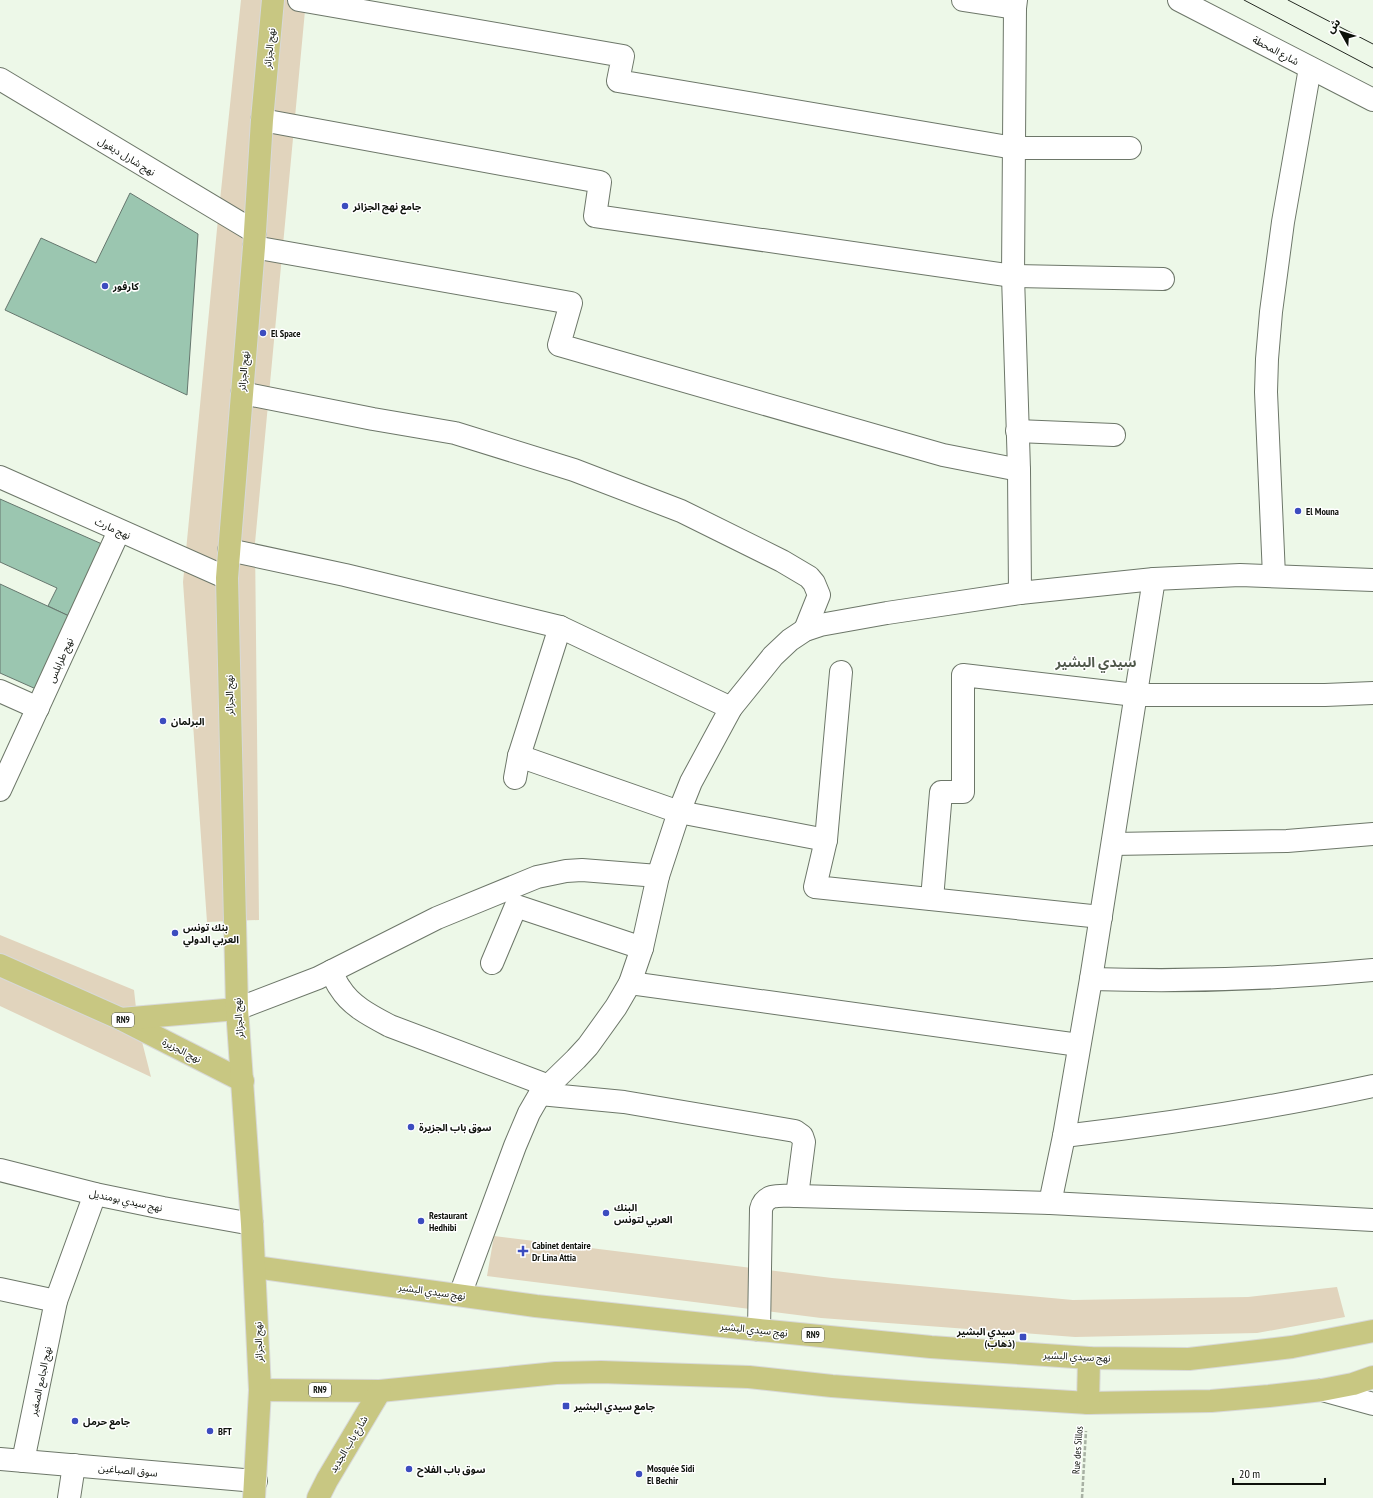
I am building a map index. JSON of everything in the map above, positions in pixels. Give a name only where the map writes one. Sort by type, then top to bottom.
[{"type":"main road","name":"نهج الجزائر","points":[[260,1390],[255,1267],[237,1009],[227,578],[262,120],[274,0]]},
{"type":"main road","name":"نهج الجزيرة","points":[[0,965],[121,1019],[243,1081]]},
{"type":"main road","name":"نهج الجزيرة","points":[[121,1019],[237,1009]]},
{"type":"main road","name":"نهج سيدي البشير","points":[[255,1267],[536,1306],[932,1347],[1089,1358],[1189,1359],[1292,1348],[1373,1332]]},
{"type":"main road","points":[[1088,1402],[1089,1358]]},
{"type":"main road","name":"RN9","points":[[260,1390],[380,1391],[556,1373],[601,1372],[749,1377],[832,1386],[911,1392],[1088,1402],[1211,1401],[1322,1390],[1353,1384],[1373,1377]]},
{"type":"main road","points":[[255,1490],[260,1390]]},
{"type":"main road","name":"شارع باب الجديد","points":[[318,1498],[327,1480],[380,1391]]},
{"type":"street","points":[[299,0],[623,56],[618,81],[1014,148],[1130,148]]},
{"type":"street","points":[[963,0],[1016,4],[1013,276],[1019,470],[1020,593]]},
{"type":"street","name":"شارع المحطة","points":[[1179,0],[1373,100]]},
{"type":"street","points":[[1274,576],[1266,392],[1267,359],[1271,312],[1283,222],[1310,68]]},
{"type":"street","name":"نهج شارل ديغول","points":[[0,79],[254,240]]},
{"type":"street","points":[[262,120],[600,182],[595,216],[1013,276],[1163,279]]},
{"type":"street","points":[[254,240],[571,303],[559,345],[944,455],[1019,470]]},
{"type":"street","points":[[242,393],[373,419],[455,433],[515,450],[574,470],[681,511],[782,561],[809,578],[814,583],[819,595],[805,630]]},
{"type":"street","points":[[1017,431],[1114,435]]},
{"type":"street","name":"نهج مارث","points":[[0,477],[227,578]]},
{"type":"street","name":"نهج طرابلس","points":[[0,790],[119,531]]},
{"type":"street","points":[[229,550],[345,575],[560,627],[731,708]]},
{"type":"street","points":[[460,1295],[515,1146],[529,1113],[545,1090],[588,1046],[630,983],[642,948],[658,876],[679,812],[691,782],[731,708],[773,656],[805,630],[820,625],[887,613],[1020,593],[1154,579],[1191,576],[1274,576],[1373,580]]},
{"type":"street","points":[[1050,1203],[1064,1136],[1091,979],[1154,579]]},
{"type":"street","points":[[515,778],[519,756],[560,627]]},
{"type":"street","points":[[841,672],[826,840],[816,886],[1101,917]]},
{"type":"street","points":[[932,899],[941,792],[963,792],[963,676],[1135,696],[1325,696],[1373,694]]},
{"type":"street","points":[[0,691],[38,708]]},
{"type":"street","points":[[519,756],[679,812],[826,840]]},
{"type":"street","points":[[1113,844],[1287,841],[1373,834]]},
{"type":"street","points":[[237,1009],[318,978],[437,918],[537,877],[566,871],[582,870],[658,876]]},
{"type":"street","points":[[492,963],[516,906],[642,948]]},
{"type":"street","points":[[1091,979],[1145,981],[1212,980],[1373,970]]},
{"type":"street","points":[[332,971],[340,988],[351,1002],[383,1022],[545,1090],[795,1131],[802,1136],[804,1142],[797,1196]]},
{"type":"street","points":[[630,983],[1080,1045]]},
{"type":"street","points":[[1064,1136],[1133,1128],[1260,1108],[1373,1086]]},
{"type":"street","name":"نهج سيدي بومنديل","points":[[0,1170],[96,1194],[252,1224]]},
{"type":"street","name":"نهج الجامع الصغير","points":[[23,1461],[56,1301],[96,1194]]},
{"type":"street","points":[[760,1330],[761,1209],[763,1202],[770,1197],[797,1196],[1050,1203],[1373,1220]]},
{"type":"street","points":[[0,1289],[56,1301]]},
{"type":"street","points":[[1322,1390],[1373,1404]]},
{"type":"street","name":"سوق الصباغين","points":[[0,1459],[74,1465],[255,1490]]},
{"type":"street","points":[[69,1498],[74,1465]]},
{"type":"path","name":"Rue des Sillos","points":[[1082,1498],[1088,1402]]},
{"type":"shaded area","points":[[241,0],[306,0],[255,543],[259,920],[207,922],[183,582]]},
{"type":"shaded area","points":[[0,935],[134,990],[138,1026],[151,1077],[0,1006]]},
{"type":"shaded area","points":[[494,1236],[832,1278],[1073,1300],[1248,1297],[1337,1287],[1345,1317],[1257,1333],[1075,1337],[821,1318],[487,1276]]},
{"type":"building","name":"كارفور","points":[[130,193],[198,234],[187,395],[5,310],[41,238],[96,263]]},
{"type":"building","points":[[0,499],[102,544],[69,616],[48,606],[57,588],[0,562]]},
{"type":"building","points":[[0,584],[69,616],[36,689],[0,673]]},
{"type":"tram line","points":[[1244,0],[1373,68]]},
{"type":"tram line","points":[[1288,0],[1373,44]]},
{"type":"place","name":"جامع نهج الجزائر","points":[[345,206]]},
{"type":"place","name":"كارفور","points":[[105,286]]},
{"type":"place","name":"El Space","points":[[263,333]]},
{"type":"place","name":"El Mouna","points":[[1298,511]]},
{"type":"place","name":"البرلمان","points":[[163,721]]},
{"type":"place","name":"بنك تونس العربي الدولي","points":[[175,933]]},
{"type":"place","name":"سوق باب الجزيرة","points":[[411,1127]]},
{"type":"place","name":"البنك العربي لتونس","points":[[606,1213]]},
{"type":"place","name":"Restaurant Hedhibi","points":[[421,1221]]},
{"type":"place","name":"Cabinet dentaire Dr Lina Attia","points":[[523,1251]]},
{"type":"place","name":"سيدي البشير (ذهاب)","points":[[1023,1337]]},
{"type":"place","name":"جامع سيدي البشير","points":[[566,1406]]},
{"type":"place","name":"جامع حرمل","points":[[75,1421]]},
{"type":"place","name":"BFT","points":[[210,1431]]},
{"type":"place","name":"سوق باب الفلاح","points":[[409,1469]]},
{"type":"place","name":"Mosquée Sidi El Bechir","points":[[639,1474]]},
{"type":"district","name":"سيدي البشير","points":[[1096,662]]}]
